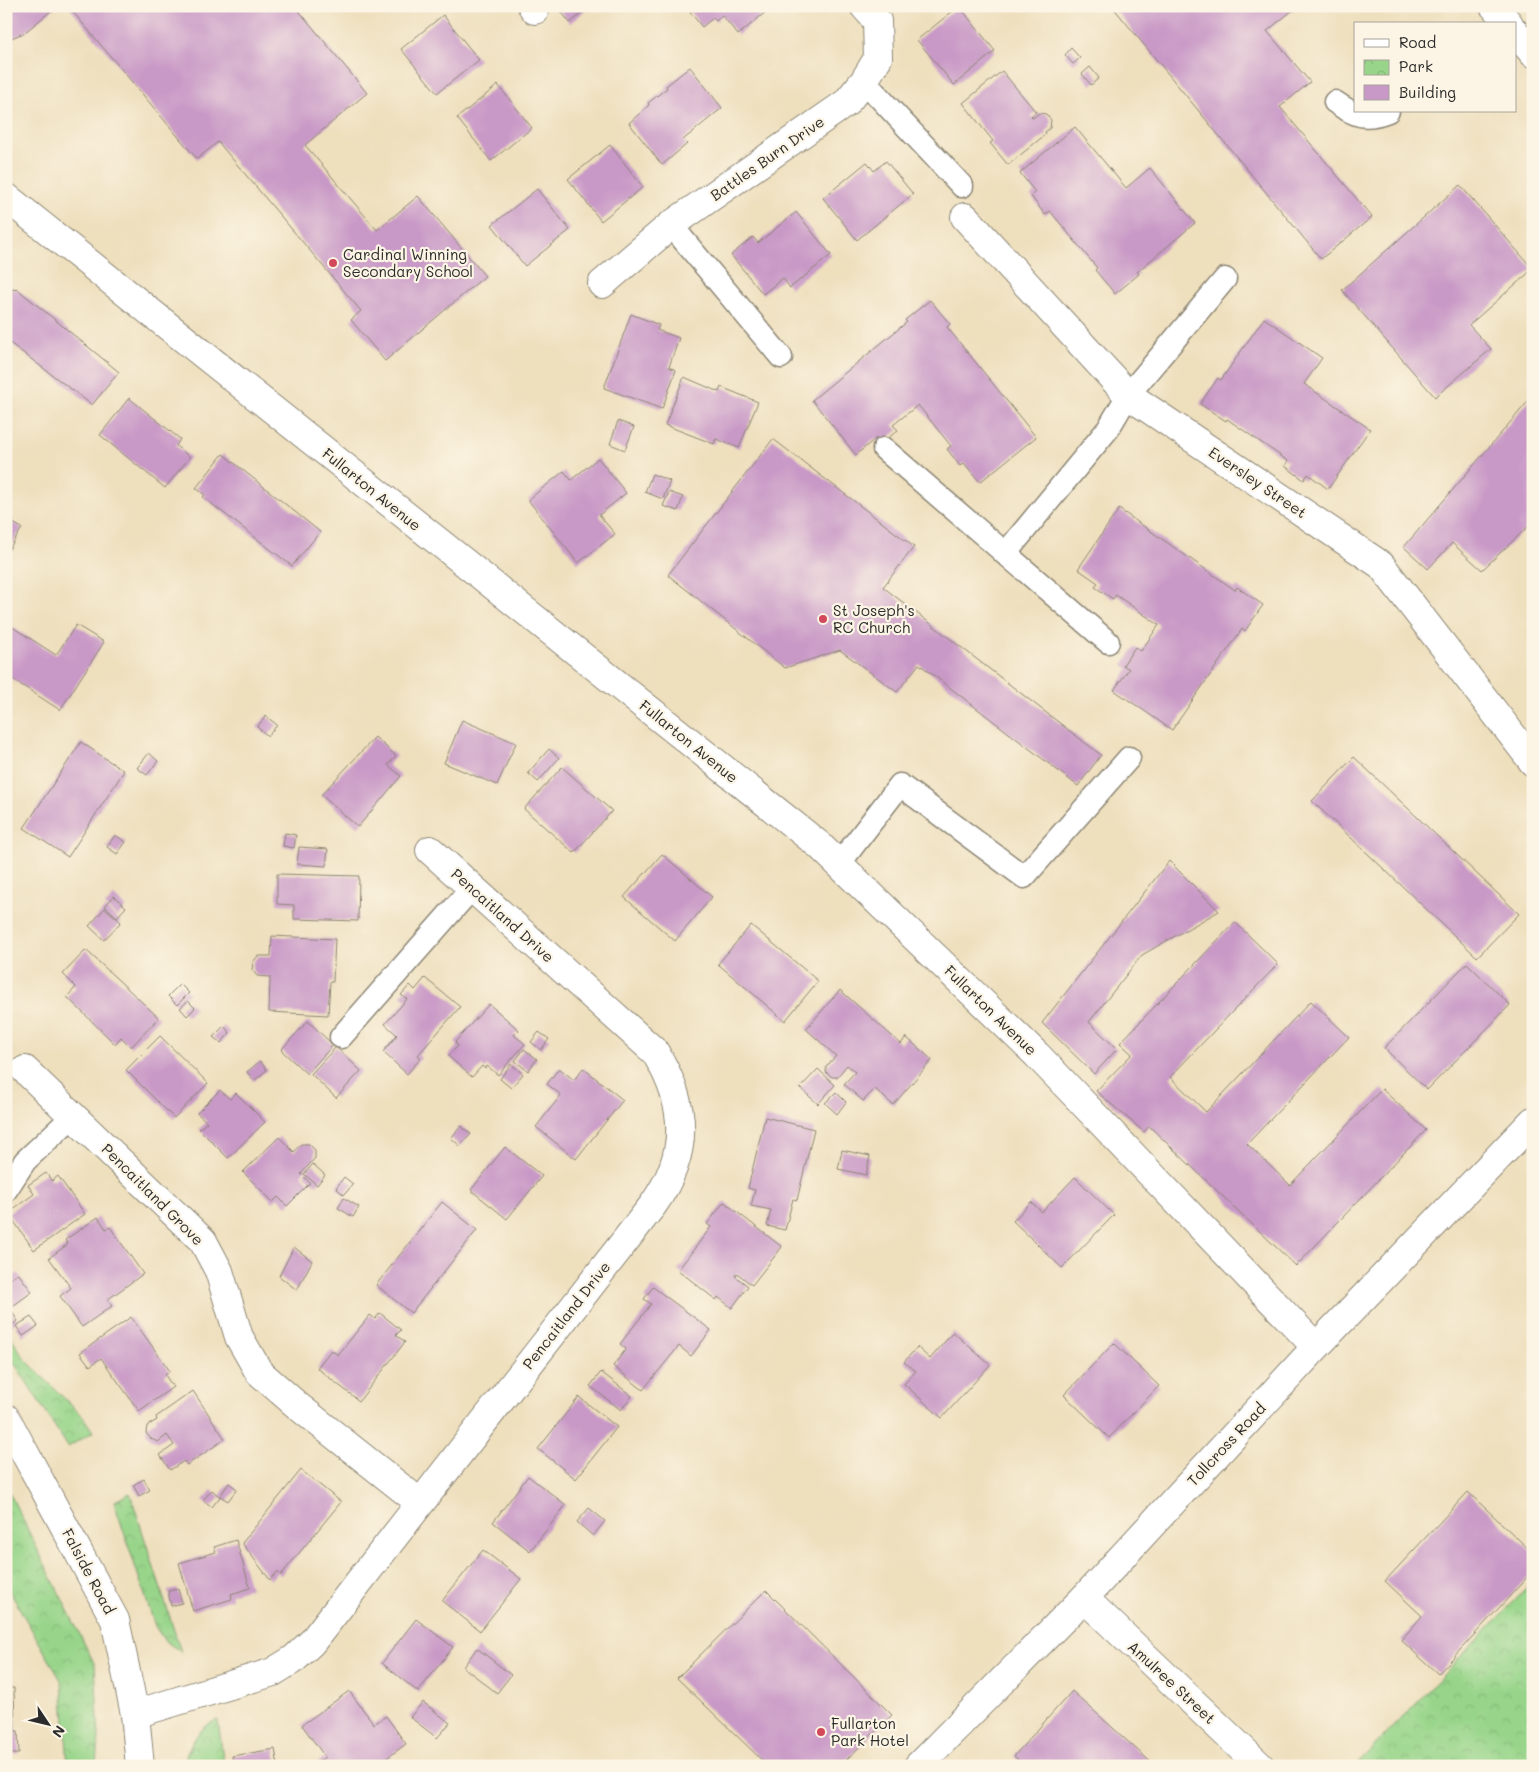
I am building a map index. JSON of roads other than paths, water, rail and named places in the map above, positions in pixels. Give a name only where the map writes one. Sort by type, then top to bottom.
[{"type":"street","name":"Battles Burn Drive","points":[[602,284],[671,225],[846,103],[864,81],[878,58],[876,21],[864,6]]},
{"type":"street","points":[[1516,34],[1533,53]]},
{"type":"street","name":"Fullarton Avenue","points":[[6,197],[812,839],[1038,1055],[1316,1347]]},
{"type":"street","name":"Eversley Street","points":[[965,217],[1128,395],[1381,565],[1533,762]]},
{"type":"street","name":"Pencaitland Drive","points":[[135,1714],[256,1679],[273,1672],[294,1659],[312,1642],[419,1502],[653,1205],[665,1187],[680,1145],[681,1123],[677,1098],[668,1073],[655,1052],[430,850]]},
{"type":"street","name":"Pencaitland Grove","points":[[25,1070],[203,1240],[220,1270],[239,1337],[260,1372],[299,1407],[419,1502]]},
{"type":"street","name":"Tollcross Road","points":[[918,1766],[1084,1598],[1316,1347],[1533,1121]]},
{"type":"street","name":"Falside Road","points":[[6,1418],[115,1620],[135,1714],[140,1766]]},
{"type":"street","name":"Amulree Street","points":[[1084,1598],[1260,1766]]},
{"type":"lane","points":[[864,81],[962,186]]},
{"type":"lane","points":[[1335,102],[1348,111],[1372,118],[1386,112]]},
{"type":"lane","points":[[671,225],[781,357]]},
{"type":"lane","points":[[1005,554],[1108,429],[1128,395],[1225,279]]},
{"type":"lane","points":[[884,449],[1108,642]]},
{"type":"lane","points":[[839,864],[900,785],[1024,877],[1129,758]]},
{"type":"lane","points":[[341,1037],[472,888]]},
{"type":"lane","points":[[6,1190],[25,1161],[74,1116]]},
{"type":"place","name":"Cardinal Winning Secondary School","points":[[333,263]]},
{"type":"place","name":"St Joseph's RC Church","points":[[823,619]]},
{"type":"place","name":"Fullarton Park Hotel","points":[[821,1732]]}]
